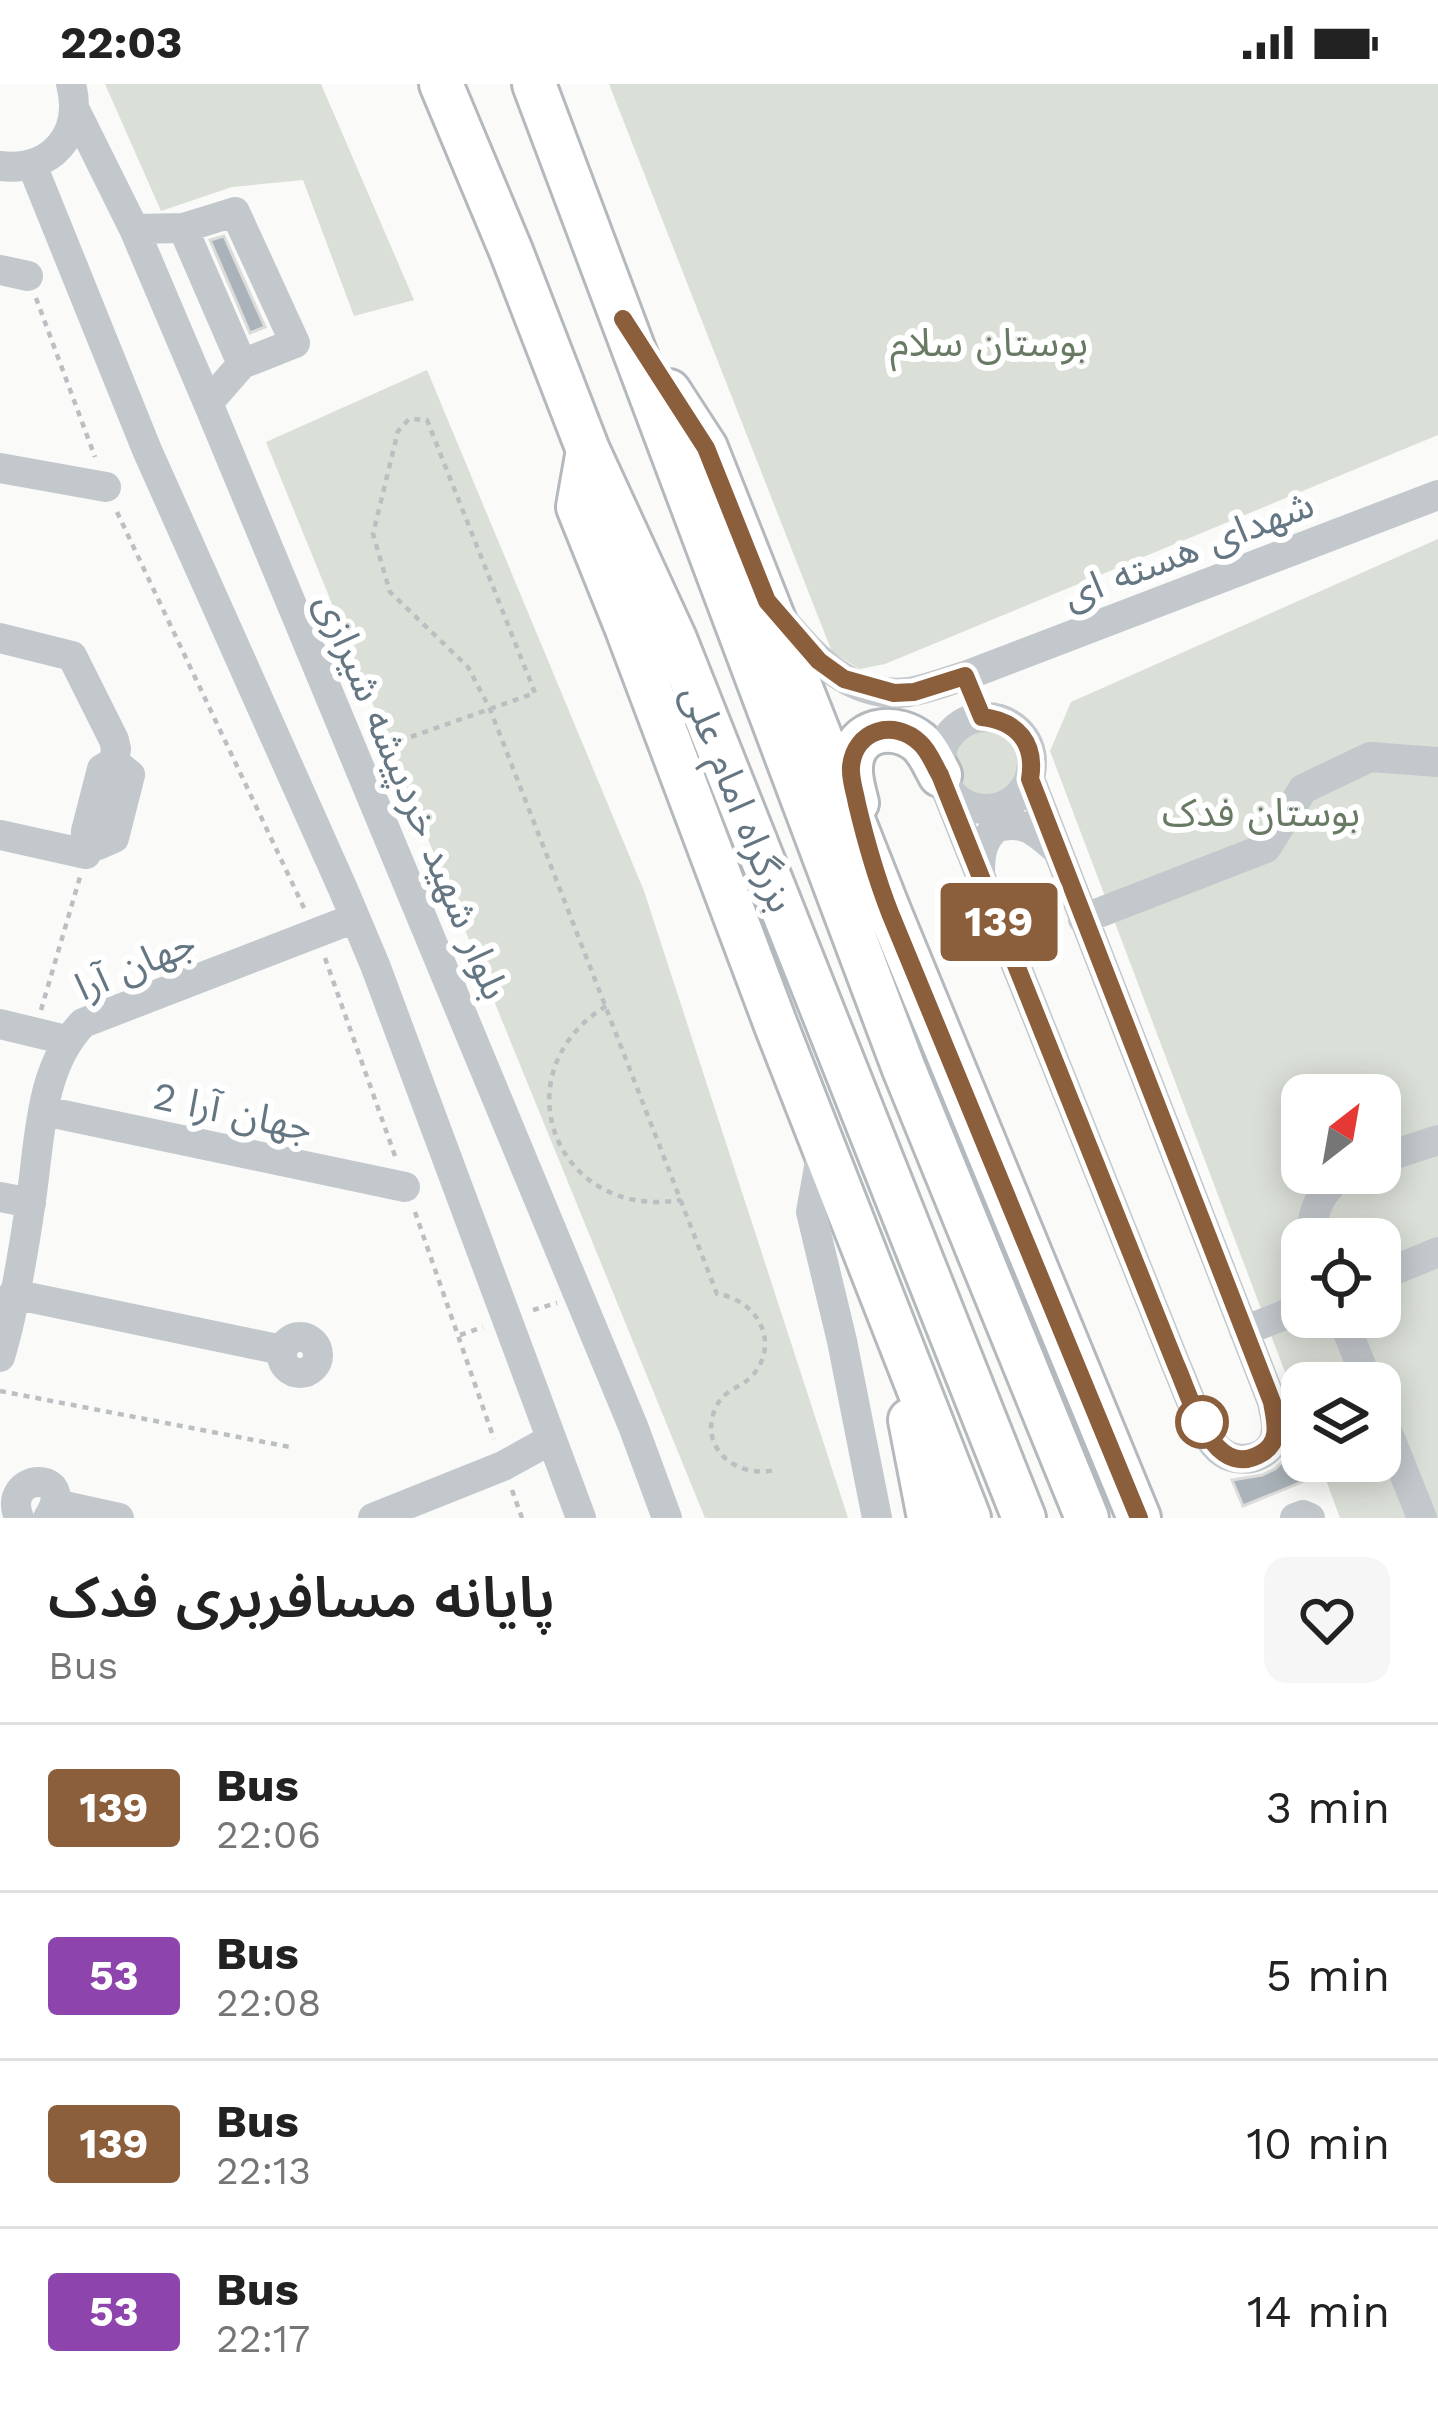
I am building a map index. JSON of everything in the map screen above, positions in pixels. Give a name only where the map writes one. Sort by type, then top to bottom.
[{"type":"highway","name":"بزرگراه امام علی","points":[[441,84],[588,450],[675,639],[1024,1518]]},
{"type":"highway","name":"بزرگراه امام علی","points":[[539,86],[904,1069],[1087,1518]]},
{"type":"highway","points":[[623,319],[706,448],[1139,1518]]},
{"type":"highway","points":[[588,450],[578,507],[969,1518]]},
{"type":"highway","points":[[871,863],[850,772],[854,749],[884,729],[903,731],[922,744],[940,775]]},
{"type":"highway","points":[[891,1319],[929,1518]]},
{"type":"street","points":[[0,166],[32,165],[54,153],[68,134],[73,97]]},
{"type":"street","name":"بلوار شهید خردپیشه شیرازی","points":[[73,97],[208,403],[667,1518]]},
{"type":"street","points":[[32,165],[148,450],[355,918],[580,1518]]},
{"type":"street","points":[[134,229],[183,228],[235,212],[295,343],[242,364],[208,403]]},
{"type":"street","points":[[183,228],[242,364]]},
{"type":"street","points":[[0,468],[106,488]]},
{"type":"street","name":"شهدای هسته ای","points":[[767,601],[819,661],[844,679],[894,693],[914,692],[1438,495]]},
{"type":"street","points":[[0,638],[72,656],[114,740],[114,762],[130,776],[114,838],[98,845],[0,835]]},
{"type":"street","points":[[965,676],[982,717]]},
{"type":"street","points":[[940,775],[956,800],[969,807],[983,810],[1011,802],[1030,779],[1030,749],[1023,735],[998,718],[967,721],[944,743],[940,775],[1207,1434],[1235,1460],[1253,1458],[1270,1448],[1277,1433],[1272,1402],[1030,779]]},
{"type":"street","points":[[1084,919],[1266,848],[1303,789],[1370,757],[1438,762]]},
{"type":"street","points":[[981,877],[984,842],[997,827],[1021,824],[1032,828],[1056,849]]},
{"type":"street","name":"جهان آرا","points":[[0,1357],[13,1294],[14,1213],[66,1040],[83,1023],[355,918]]},
{"type":"street","points":[[0,1024],[66,1040]]},
{"type":"street","name":"جهان آرا 2","points":[[44,1111],[406,1187]]},
{"type":"street","points":[[1401,1152],[1438,1140]]},
{"type":"street","points":[[823,1145],[812,1212],[877,1518]]},
{"type":"street","points":[[1401,1271],[1435,1262]]},
{"type":"street","points":[[13,1294],[282,1350]]},
{"type":"street","points":[[1244,1331],[1281,1316]]},
{"type":"street","points":[[374,1518],[503,1466],[550,1440]]},
{"type":"street","points":[[1401,1466],[1422,1518]]},
{"type":"street","points":[[19,1518],[12,1508],[13,1494],[35,1480],[52,1491],[52,1511],[119,1518]]},
{"type":"street","points":[[1295,1518],[1310,1518]]},
{"type":"path","points":[[14,273],[106,488],[316,934],[522,1518]]},
{"type":"path","points":[[355,757],[490,709],[535,694],[427,420],[410,419],[398,431],[373,534],[390,592],[468,667],[490,709],[717,1294],[741,1301],[759,1318],[764,1354],[754,1374],[716,1406],[714,1443],[739,1469],[750,1473],[775,1470]]},
{"type":"path","points":[[34,1033],[86,843]]},
{"type":"path","points":[[606,1006],[577,1028],[551,1074],[549,1109],[559,1144],[580,1173],[609,1194],[644,1203],[681,1200]]},
{"type":"path","points":[[0,1391],[290,1447]]},
{"type":"green space","points":[[105,84],[321,84],[414,300],[354,316],[303,180],[232,187],[161,211]]},
{"type":"green space","name":"بوستان سلام","points":[[609,84],[1438,84],[1438,435],[885,664],[860,669],[832,652]]},
{"type":"green space","points":[[427,370],[644,891],[848,1518],[705,1518],[266,442]]},
{"type":"green space","name":"بوستان فدک","points":[[1438,539],[1438,1518],[1340,1518],[1327,1482],[1401,1482],[1401,1362],[1281,1362],[1050,751],[1071,702]]},
{"type":"green space","points":[[986,725],[1013,736],[1024,763],[1013,790],[986,801],[959,790],[948,763],[959,736]]},
{"type":"building","points":[[224,236],[265,327],[250,333],[210,240]]},
{"type":"building","points":[[1281,1463],[1281,1482],[1302,1482],[1243,1506],[1232,1480],[1275,1469]]},
{"type":"bus line","name":"139","points":[[623,319],[706,448],[767,601],[819,661],[844,679],[894,693],[914,692],[965,676],[982,717],[1012,725],[1030,749],[1030,779],[1272,1402],[1277,1433],[1270,1448],[1253,1458],[1235,1460],[1207,1434],[940,775],[922,744],[903,731],[884,729],[854,749],[850,772],[871,863],[890,913],[1139,1518]]}]
